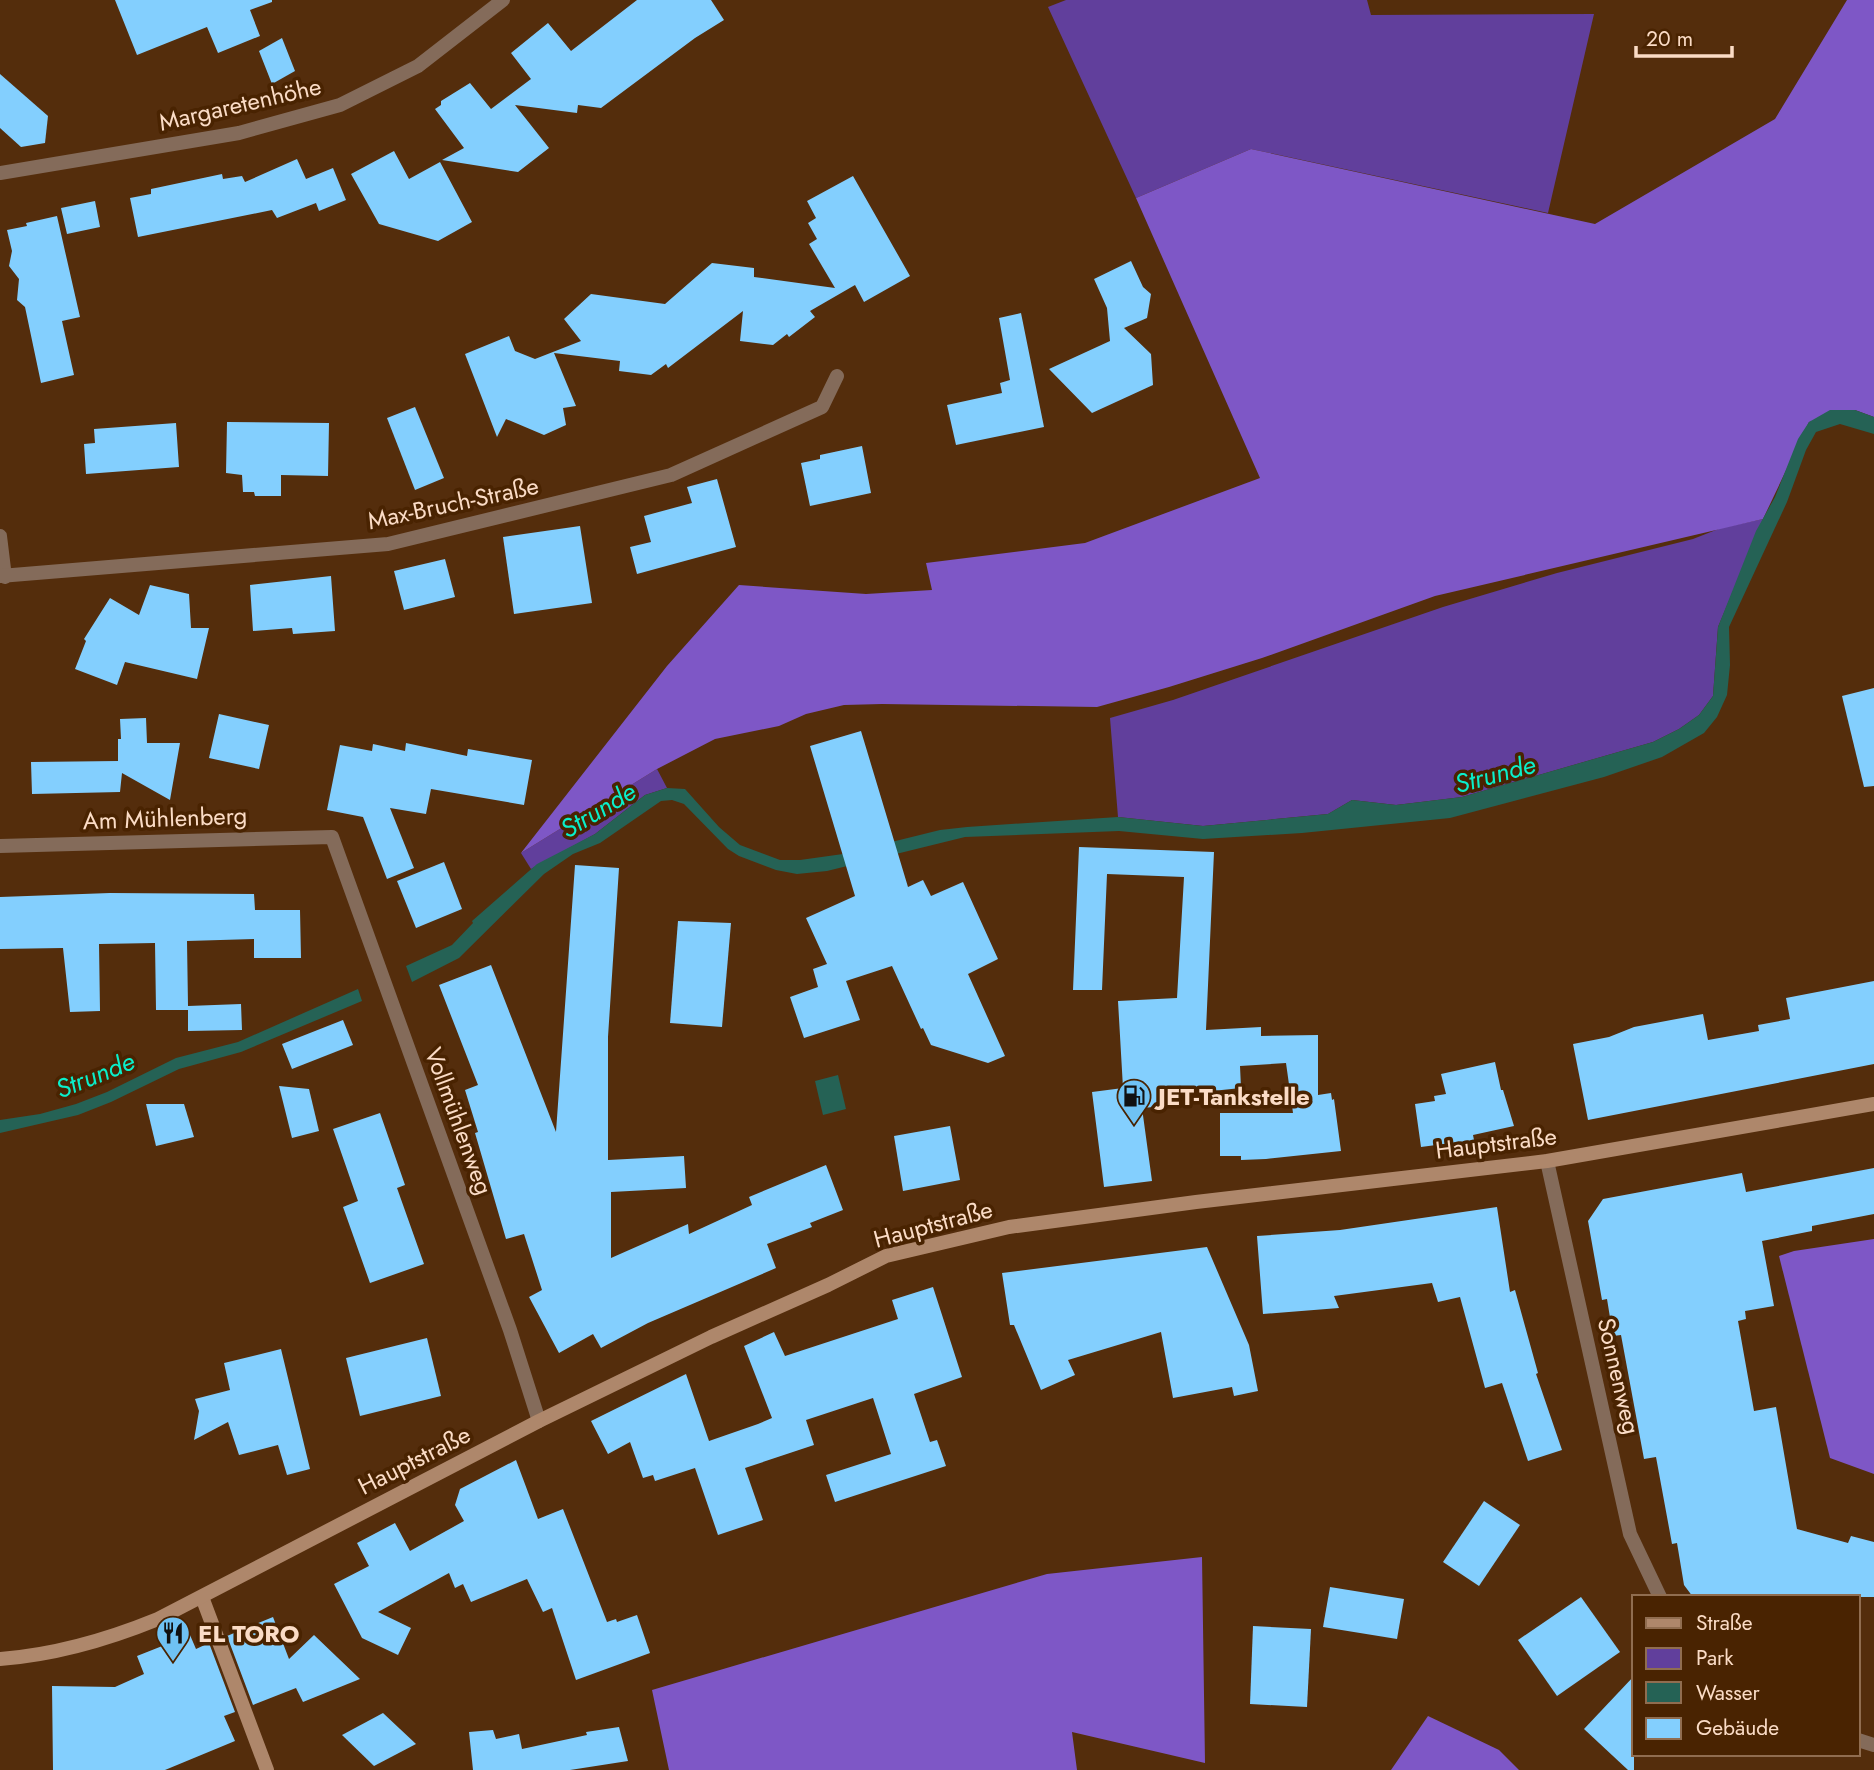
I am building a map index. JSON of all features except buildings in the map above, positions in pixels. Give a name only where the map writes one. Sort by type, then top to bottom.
[{"type":"main road","name":"Hauptstraße","points":[[0,1659],[55,1651],[143,1625],[202,1597],[539,1421],[711,1337],[887,1256],[1009,1227],[1547,1161],[1874,1104]]},
{"type":"main road","points":[[202,1597],[267,1770]]},
{"type":"street","name":"Margaretenhöhe","points":[[0,173],[239,133],[340,104],[418,66],[503,0]]},
{"type":"street","name":"Max-Bruch-Straße","points":[[3,577],[388,544],[563,502],[671,475],[822,407],[837,376]]},
{"type":"street","points":[[0,536],[3,577]]},
{"type":"street","name":"Am Mühlenberg","points":[[0,846],[332,837]]},
{"type":"street","name":"Vollmühlenweg","points":[[332,837],[510,1330],[539,1421]]},
{"type":"street","name":"Sonnenweg","points":[[1547,1161],[1630,1534],[1659,1595]]},
{"type":"green space","points":[[1066,0],[1367,0],[1371,15],[1594,14],[1548,213],[1251,149],[1136,198],[1048,7]]},
{"type":"green space","points":[[1763,519],[1718,627],[1713,696],[1699,715],[1653,742],[1462,797],[1396,805],[1352,800],[1328,814],[1203,826],[1118,817],[1110,718],[1173,700],[1443,607],[1557,573]]},
{"type":"green space","points":[[657,769],[667,788],[645,795],[595,834],[531,869],[521,853]]},
{"type":"shaded area","points":[[1847,0],[1874,0],[1874,417],[1855,410],[1809,422],[1763,519],[1435,596],[1262,658],[1097,707],[882,704],[844,705],[806,714],[779,726],[715,739],[657,769],[521,853],[667,666],[739,585],[866,594],[932,590],[926,563],[1085,543],[1260,478],[1136,198],[1251,149],[1595,224],[1775,119]]},
{"type":"shaded area","points":[[1874,1239],[1874,1474],[1830,1458],[1779,1256],[1794,1251]]},
{"type":"shaded area","points":[[1202,1557],[1205,1763],[1072,1732],[1077,1770],[669,1770],[652,1690],[1047,1574]]},
{"type":"shaded area","points":[[1428,1716],[1499,1750],[1519,1770],[1391,1770]]},
{"type":"water","points":[[1830,410],[1855,410],[1874,417],[1874,434],[1840,424],[1816,432],[1729,627],[1730,665],[1727,695],[1717,717],[1704,733],[1662,757],[1604,777],[1450,818],[1302,833],[1203,839],[1119,831],[965,837],[827,871],[797,874],[776,870],[739,856],[728,849],[684,804],[672,800],[661,801],[600,843],[573,854],[544,874],[459,958],[412,982],[406,966],[452,945],[472,921],[537,864],[595,834],[645,795],[667,788],[685,789],[719,827],[740,845],[780,860],[800,860],[843,854],[940,830],[967,827],[1118,817],[1203,826],[1328,814],[1352,800],[1396,805],[1462,797],[1653,742],[1699,715],[1713,696],[1718,627],[1756,531],[1775,497],[1798,439],[1809,422]]},
{"type":"water","points":[[358,989],[362,1001],[241,1052],[179,1069],[78,1115],[0,1133],[0,1120],[40,1114],[76,1104],[176,1058],[238,1042]]},
{"type":"water","points":[[838,1075],[846,1109],[823,1115],[815,1081]]},
{"type":"place","name":"JET-Tankstelle","points":[[1134,1126]]},
{"type":"place","name":"EL TORO","points":[[173,1663]]},
{"type":"water label","name":"Strunde","points":[[1495,774]]},
{"type":"water label","name":"Strunde","points":[[598,810]]},
{"type":"water label","name":"Strunde","points":[[95,1075]]}]
